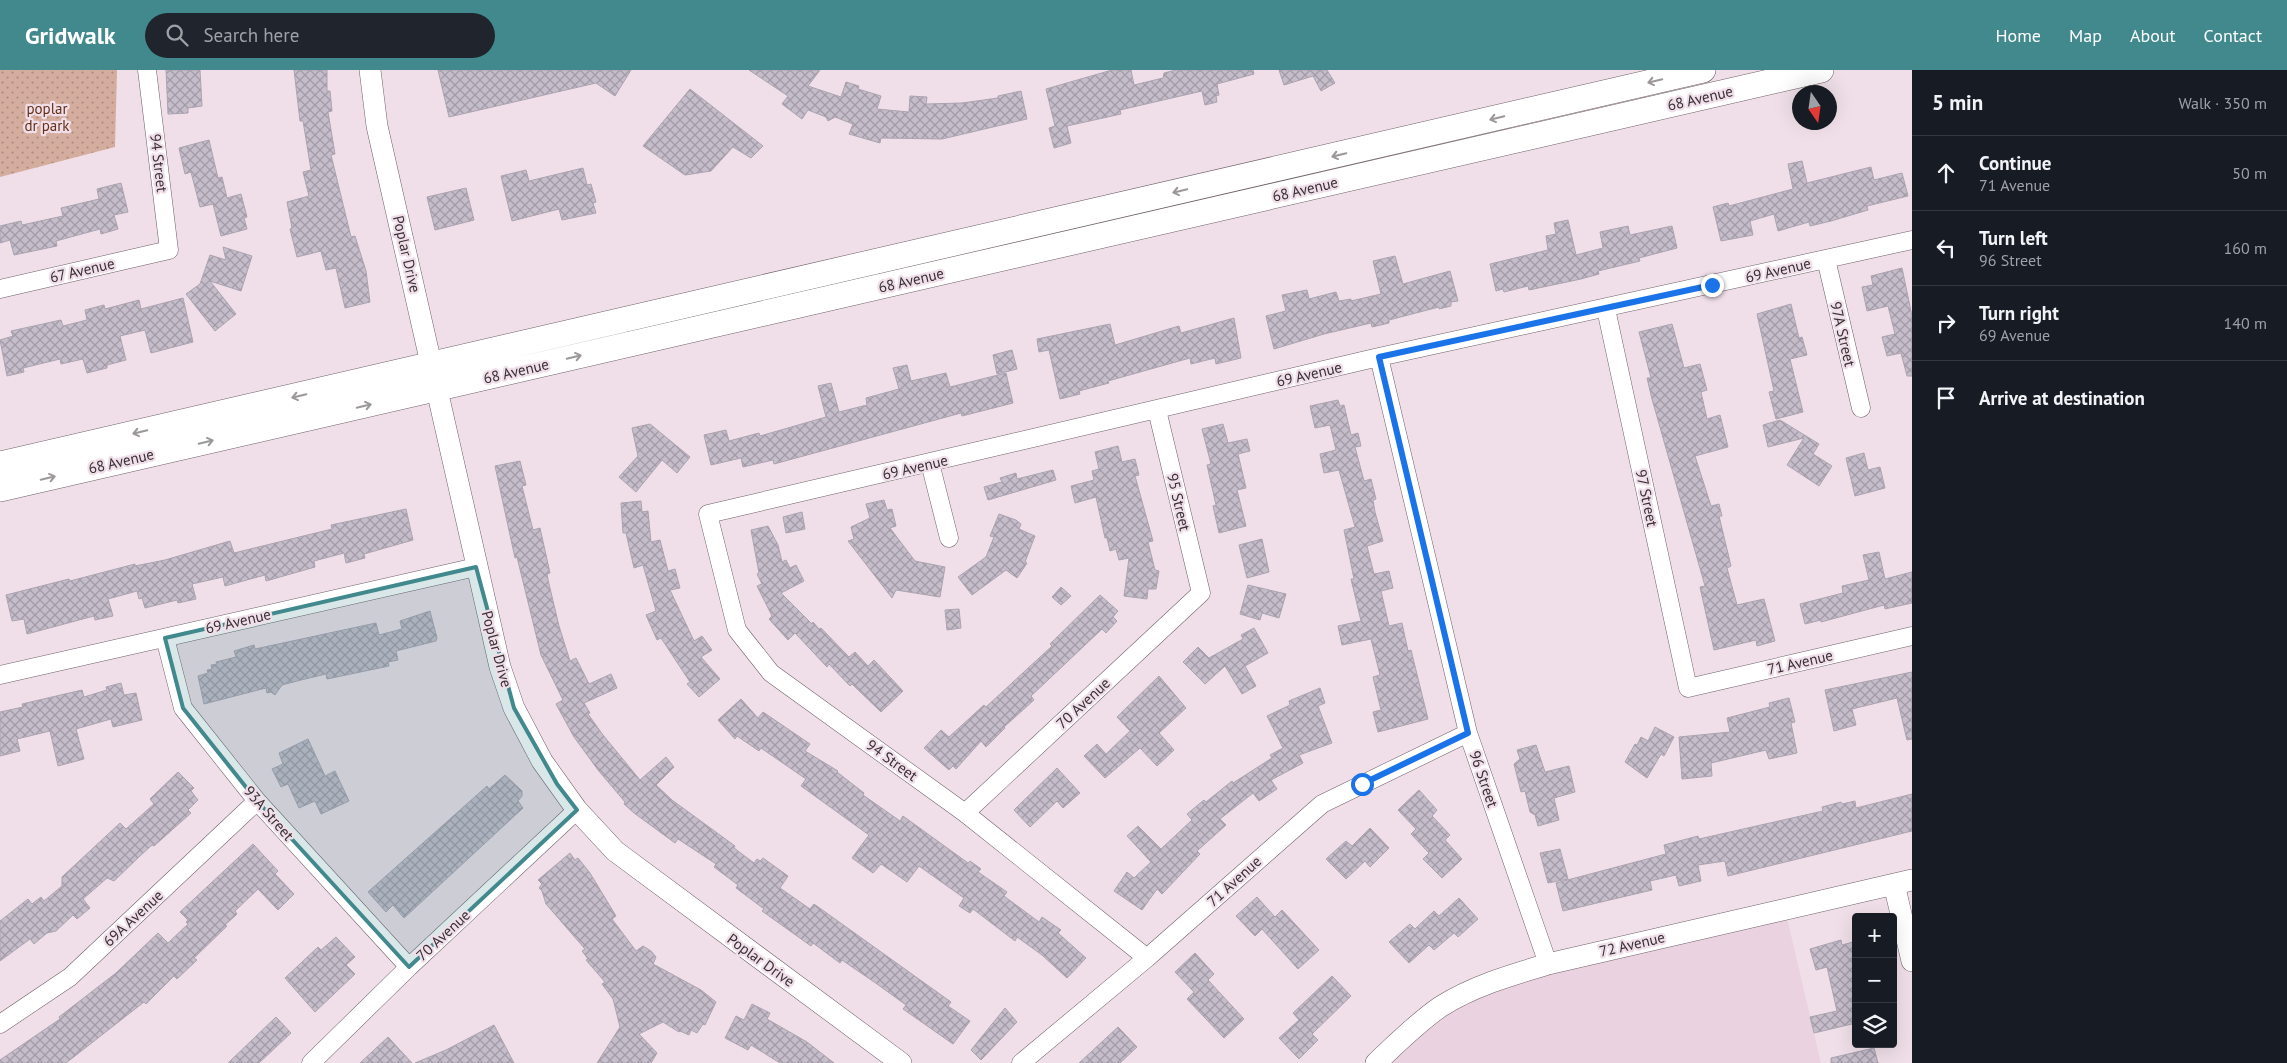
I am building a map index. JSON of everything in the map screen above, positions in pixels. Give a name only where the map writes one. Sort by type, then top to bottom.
[{"type":"main road","name":"68 Avenue","points":[[0,489],[434,377],[1703,70]]},
{"type":"main road","name":"68 Avenue","points":[[0,464],[434,377],[1821,70]]},
{"type":"street","name":"94 Street","points":[[147,70],[170,250],[163,252]]},
{"type":"street","name":"Poplar Drive","points":[[370,70],[377,126],[500,667],[514,708],[542,761],[577,810],[603,840],[636,868],[901,1063]]},
{"type":"street","name":"69 Avenue","points":[[708,514],[1379,357],[1606,309],[1912,240]]},
{"type":"street","name":"67 Avenue","points":[[0,289],[163,252]]},
{"type":"street","name":"97A Street","points":[[1826,260],[1861,408]]},
{"type":"street","name":"97 Street","points":[[1606,309],[1688,688]]},
{"type":"street","name":"96 Street","points":[[1379,357],[1468,733],[1548,964]]},
{"type":"street","name":"95 Street","points":[[1157,410],[1201,594]]},
{"type":"street","points":[[930,463],[949,538]]},
{"type":"street","name":"94 Street","points":[[708,514],[737,630],[771,673],[966,813],[1148,958]]},
{"type":"street","name":"69 Avenue","points":[[0,675],[476,567]]},
{"type":"street","name":"70 Avenue","points":[[966,813],[1201,594]]},
{"type":"street","name":"71 Avenue","points":[[1688,688],[1912,636]]},
{"type":"street","name":"93A Street","points":[[165,638],[183,708],[257,802],[409,966]]},
{"type":"street","name":"71 Avenue","points":[[1021,1063],[1148,958],[1322,804],[1468,733]]},
{"type":"street","name":"69A Avenue","points":[[0,1024],[70,977],[257,802]]},
{"type":"street","name":"70 Avenue","points":[[311,1063],[409,966],[577,810]]},
{"type":"street","points":[[1903,882],[1912,961]]},
{"type":"street","name":"72 Avenue","points":[[1376,1063],[1440,1007],[1470,991],[1548,964],[1903,882]]},
{"type":"highlighted area","points":[[476,567],[514,708],[557,784],[577,810],[409,967],[257,801],[183,708],[165,638]]},
{"type":"shaded area","points":[[1785,909],[1821,1063],[1376,1063],[1470,991]]},
{"type":"green space","name":"poplar dr park","points":[[0,70],[117,70],[115,147],[0,177]]},
{"type":"building","points":[[166,70],[200,70],[202,106],[188,108],[188,113],[168,114]]},
{"type":"building","points":[[294,70],[327,70],[327,91],[330,91],[332,111],[328,112],[335,154],[331,155],[351,237],[355,236],[366,271],[370,302],[345,308],[336,268],[326,270],[321,251],[297,257],[290,229],[292,228],[287,202],[309,196],[303,172],[311,170],[303,121],[300,121]]},
{"type":"building","points":[[438,70],[631,70],[615,96],[596,83],[449,117]]},
{"type":"building","points":[[749,70],[820,70],[808,86],[841,97],[846,82],[859,86],[858,89],[881,96],[877,109],[909,112],[910,96],[927,97],[926,104],[962,103],[998,98],[998,96],[1021,91],[1027,119],[942,139],[881,138],[880,143],[849,134],[853,124],[835,117],[828,121],[826,117],[808,110],[802,119],[782,104],[788,96]]},
{"type":"building","points":[[1112,70],[1131,70],[1134,85],[1163,78],[1164,73],[1176,70],[1253,70],[1254,74],[1217,84],[1219,95],[1216,96],[1217,102],[1205,105],[1202,91],[1120,110],[1121,114],[1067,126],[1071,143],[1054,148],[1049,128],[1055,126],[1046,89]]},
{"type":"building","points":[[1279,70],[1327,70],[1335,83],[1321,91],[1313,76],[1284,85]]},
{"type":"building","points":[[690,89],[763,146],[751,158],[733,147],[711,171],[685,175],[643,146]]},
{"type":"building","points":[[209,140],[218,178],[222,177],[227,198],[241,194],[247,217],[244,218],[247,229],[221,236],[213,204],[200,207],[191,172],[185,174],[179,148]]},
{"type":"building","points":[[1802,161],[1807,183],[1871,167],[1874,180],[1902,173],[1908,196],[1867,206],[1868,210],[1831,221],[1810,226],[1809,222],[1778,231],[1774,214],[1750,221],[1753,235],[1721,241],[1713,207],[1728,203],[1729,206],[1793,189],[1788,164]]},
{"type":"building","points":[[583,168],[587,185],[591,184],[596,202],[593,203],[596,213],[562,220],[559,209],[512,221],[501,176],[526,170],[529,181]]},
{"type":"building","points":[[121,183],[128,212],[114,215],[118,229],[101,234],[100,229],[56,241],[57,246],[14,255],[10,240],[0,243],[0,226],[21,221],[22,225],[63,216],[61,208],[99,199],[97,189]]},
{"type":"building","points":[[466,188],[474,220],[435,230],[427,197]]},
{"type":"building","points":[[1568,220],[1576,255],[1603,248],[1600,232],[1628,226],[1630,235],[1672,226],[1677,248],[1639,258],[1640,261],[1598,271],[1599,274],[1581,279],[1529,290],[1528,286],[1504,292],[1503,289],[1496,291],[1490,264],[1548,250],[1546,236],[1556,234],[1554,223]]},
{"type":"building","points":[[223,247],[252,256],[241,291],[210,281],[236,314],[215,331],[186,294],[200,284],[210,255],[226,260]]},
{"type":"building","points":[[1395,256],[1403,284],[1450,271],[1458,301],[1451,302],[1451,306],[1439,309],[1439,307],[1389,320],[1389,323],[1372,327],[1371,323],[1324,334],[1274,349],[1266,316],[1286,311],[1282,295],[1307,290],[1309,299],[1336,292],[1339,301],[1351,299],[1351,301],[1381,294],[1373,261]]},
{"type":"building","points":[[1902,268],[1912,316],[1912,376],[1907,376],[1901,353],[1887,356],[1882,337],[1895,334],[1888,306],[1867,311],[1862,287],[1873,285],[1871,276]]},
{"type":"building","points":[[183,298],[193,342],[151,353],[145,330],[120,336],[126,360],[107,365],[107,368],[87,373],[83,359],[61,364],[60,359],[23,368],[24,372],[7,376],[0,340],[13,336],[11,331],[61,320],[63,326],[87,320],[85,310],[104,305],[105,309],[139,300],[141,309]]},
{"type":"building","points":[[1791,304],[1799,338],[1802,337],[1807,355],[1790,359],[1803,412],[1776,419],[1769,392],[1774,391],[1757,314]]},
{"type":"building","points":[[1234,318],[1241,358],[1216,364],[1215,358],[1191,364],[1190,358],[1108,381],[1109,383],[1079,391],[1080,394],[1060,399],[1049,350],[1039,352],[1037,339],[1110,324],[1115,345],[1179,326],[1181,333]]},
{"type":"building","points":[[1672,324],[1684,368],[1700,364],[1707,390],[1701,392],[1707,419],[1720,415],[1728,447],[1695,456],[1711,506],[1719,504],[1722,516],[1719,516],[1731,566],[1727,568],[1737,605],[1764,599],[1775,641],[1757,646],[1756,640],[1714,650],[1700,587],[1705,586],[1652,399],[1647,378],[1651,378],[1639,332]]},
{"type":"building","points":[[1012,350],[1017,369],[997,374],[993,355]]},
{"type":"building","points":[[907,365],[911,381],[946,373],[950,387],[1006,373],[1013,403],[962,416],[961,413],[774,464],[773,460],[743,467],[741,458],[711,465],[704,435],[726,430],[729,441],[759,433],[760,436],[826,417],[818,386],[831,383],[839,412],[867,405],[866,398],[899,389],[893,368]]},
{"type":"building","points":[[1338,400],[1340,406],[1344,405],[1351,435],[1358,433],[1361,446],[1355,447],[1364,481],[1371,479],[1376,499],[1373,500],[1375,512],[1383,541],[1367,546],[1374,574],[1389,571],[1393,588],[1381,591],[1389,626],[1402,623],[1408,651],[1411,650],[1428,719],[1378,732],[1373,712],[1381,710],[1373,677],[1380,675],[1371,639],[1342,645],[1338,626],[1361,621],[1351,579],[1354,579],[1344,530],[1355,527],[1339,470],[1324,473],[1320,454],[1336,450],[1330,425],[1315,428],[1310,406]]},
{"type":"building","points":[[1780,420],[1819,444],[1813,454],[1832,466],[1819,486],[1787,465],[1804,438],[1768,447],[1763,425]]},
{"type":"building","points":[[650,424],[690,457],[677,473],[662,460],[636,492],[619,477],[638,456],[632,428]]},
{"type":"building","points":[[1223,424],[1228,443],[1247,439],[1250,451],[1238,454],[1246,488],[1237,490],[1246,526],[1219,533],[1213,506],[1216,505],[1207,465],[1211,464],[1202,429]]},
{"type":"building","points":[[1118,446],[1122,462],[1135,459],[1139,475],[1135,476],[1153,541],[1148,542],[1155,570],[1159,571],[1156,589],[1148,589],[1147,599],[1124,596],[1129,558],[1119,560],[1116,549],[1110,551],[1107,538],[1105,538],[1096,497],[1075,503],[1071,486],[1094,480],[1092,471],[1099,469],[1095,452]]},
{"type":"building","points":[[1864,453],[1868,470],[1880,467],[1885,488],[1855,496],[1846,458]]},
{"type":"building","points":[[520,461],[526,485],[522,486],[533,530],[540,528],[550,573],[547,574],[549,584],[570,661],[576,658],[589,684],[611,674],[617,688],[584,703],[590,713],[588,714],[603,735],[640,780],[666,757],[674,767],[656,785],[672,800],[735,846],[734,848],[754,863],[757,859],[760,861],[763,858],[788,876],[780,888],[810,909],[814,904],[951,1002],[948,1006],[970,1021],[953,1044],[903,1009],[906,1005],[877,984],[842,960],[840,963],[813,943],[811,946],[762,911],[764,909],[736,888],[738,885],[714,867],[716,864],[678,839],[675,843],[634,813],[624,804],[625,802],[598,770],[574,737],[556,704],[563,700],[541,655],[517,557],[515,558],[495,466]]},
{"type":"building","points":[[1053,470],[1056,480],[988,500],[984,487],[1002,482],[1000,478],[1016,473],[1017,479]]},
{"type":"building","points":[[884,500],[887,510],[892,509],[896,526],[890,528],[915,561],[945,567],[940,597],[896,590],[892,598],[848,541],[854,539],[851,527],[870,518],[866,504]]},
{"type":"building","points":[[641,501],[642,512],[648,511],[651,542],[660,540],[668,571],[675,569],[680,588],[670,590],[694,641],[702,636],[712,650],[701,657],[720,679],[699,697],[687,684],[690,682],[661,638],[657,640],[646,615],[656,611],[643,565],[634,568],[626,533],[623,533],[621,503]]},
{"type":"building","points":[[406,509],[413,540],[364,554],[365,558],[346,563],[344,553],[314,561],[315,567],[266,581],[265,575],[225,586],[223,577],[192,584],[196,599],[178,603],[177,600],[145,608],[142,598],[139,599],[137,591],[108,599],[113,616],[95,620],[94,616],[27,634],[24,619],[12,621],[6,595],[135,564],[135,566],[165,560],[230,541],[234,553],[332,529],[331,525]]},
{"type":"building","points":[[802,512],[805,529],[786,533],[783,517]]},
{"type":"building","points":[[999,514],[1016,520],[1021,524],[1019,529],[1035,536],[1025,562],[1027,563],[1017,578],[1006,570],[972,595],[958,577],[986,557],[994,537],[990,536]]},
{"type":"building","points":[[768,526],[778,545],[782,562],[786,560],[790,568],[796,565],[804,581],[781,593],[812,624],[813,622],[819,629],[821,628],[849,657],[855,652],[868,666],[874,660],[903,691],[881,712],[852,684],[850,686],[829,664],[827,667],[795,633],[788,640],[769,619],[772,616],[757,586],[762,584],[757,574],[759,573],[751,530]]},
{"type":"building","points":[[1262,539],[1269,572],[1247,578],[1239,545]]},
{"type":"building","points":[[1879,552],[1885,579],[1912,572],[1912,603],[1885,609],[1884,605],[1821,622],[1821,620],[1805,624],[1800,604],[1843,593],[1842,586],[1869,580],[1863,555]]},
{"type":"building","points":[[1248,585],[1286,594],[1279,618],[1262,613],[1260,620],[1240,614]]},
{"type":"building","points":[[1061,587],[1071,596],[1061,605],[1052,597]]},
{"type":"building","points":[[1100,595],[1118,611],[1113,617],[1117,621],[1106,633],[1102,629],[1031,696],[1034,700],[1004,727],[986,747],[981,741],[956,769],[953,766],[949,770],[924,748],[941,730],[949,737],[984,705],[986,707],[1052,646],[1050,644]]},
{"type":"building","points":[[959,609],[961,628],[947,630],[945,610]]},
{"type":"building","points":[[430,611],[437,638],[436,641],[396,651],[398,660],[388,662],[389,666],[327,679],[326,674],[301,680],[282,685],[275,695],[271,692],[267,693],[266,688],[204,704],[198,676],[208,673],[207,670],[212,669],[211,665],[217,664],[216,662],[236,657],[234,651],[254,645],[255,649],[376,623],[379,635],[402,629],[400,621]]},
{"type":"building","points":[[1254,628],[1268,653],[1245,666],[1256,686],[1242,694],[1225,666],[1205,684],[1183,662],[1198,647],[1209,658],[1243,639],[1241,635]]},
{"type":"building","points":[[1912,672],[1912,739],[1907,740],[1897,698],[1852,709],[1856,725],[1834,731],[1825,690]]},
{"type":"building","points":[[1159,676],[1186,708],[1159,733],[1174,750],[1157,766],[1140,748],[1105,778],[1084,756],[1097,744],[1106,754],[1130,731],[1117,717]]},
{"type":"building","points":[[121,683],[124,695],[136,693],[142,720],[113,727],[111,719],[76,729],[84,759],[58,766],[50,731],[17,739],[20,751],[0,756],[0,712],[23,707],[22,704],[82,690],[84,697],[107,690],[106,687]]},
{"type":"building","points":[[1320,688],[1325,703],[1318,706],[1332,743],[1299,755],[1303,763],[1271,780],[1277,789],[1259,801],[1253,793],[1220,819],[1226,825],[1197,851],[1200,854],[1162,894],[1157,889],[1142,910],[1114,891],[1127,872],[1134,878],[1151,862],[1127,836],[1138,826],[1161,849],[1192,820],[1187,814],[1204,800],[1206,802],[1232,781],[1233,783],[1272,758],[1270,755],[1283,748],[1267,716],[1290,705],[1289,701]]},
{"type":"building","points":[[1789,698],[1795,722],[1791,723],[1797,753],[1769,759],[1766,750],[1711,763],[1712,776],[1682,779],[1679,737],[1730,732],[1727,718],[1770,707],[1769,703]]},
{"type":"building","points":[[741,699],[758,718],[763,712],[810,744],[805,751],[838,771],[864,793],[863,795],[900,821],[903,816],[968,863],[970,861],[981,869],[978,872],[1007,892],[1004,896],[1039,922],[1042,917],[1061,930],[1058,933],[1086,958],[1067,978],[1042,955],[1017,937],[1015,941],[973,909],[970,913],[959,906],[964,898],[919,866],[907,882],[881,864],[873,873],[852,858],[869,835],[801,786],[806,779],[761,748],[759,751],[737,736],[735,739],[718,720]]},
{"type":"building","points":[[1655,727],[1674,737],[1664,756],[1661,754],[1647,778],[1625,762],[1641,737],[1648,741]]},
{"type":"building","points":[[308,739],[325,776],[335,771],[349,801],[321,814],[315,801],[299,808],[288,784],[281,787],[272,769],[283,764],[279,753]]},
{"type":"building","points":[[1536,745],[1545,772],[1569,766],[1575,792],[1554,798],[1559,820],[1538,826],[1535,815],[1530,812],[1525,791],[1521,792],[1514,764],[1520,759],[1517,750]]},
{"type":"building","points":[[1057,768],[1080,793],[1063,808],[1057,801],[1030,827],[1014,810]]},
{"type":"building","points":[[178,772],[194,788],[191,791],[198,800],[188,810],[191,813],[154,846],[152,845],[114,881],[107,878],[83,899],[90,908],[77,919],[73,915],[56,931],[47,933],[34,944],[30,939],[0,961],[0,921],[28,899],[32,904],[41,897],[44,901],[62,886],[62,877],[120,823],[126,829],[154,804],[150,799]]},
{"type":"building","points":[[505,775],[522,791],[522,796],[518,801],[523,808],[404,918],[393,905],[386,912],[368,892],[487,786],[489,789]]},
{"type":"building","points":[[1419,790],[1437,810],[1432,816],[1450,835],[1445,840],[1462,859],[1442,878],[1423,859],[1429,853],[1411,834],[1416,829],[1398,810]]},
{"type":"building","points":[[1912,794],[1912,831],[1728,876],[1725,861],[1698,865],[1701,881],[1679,886],[1676,875],[1650,881],[1652,890],[1563,911],[1556,883],[1666,854],[1664,845],[1698,836],[1699,839],[1823,811],[1822,807],[1841,802],[1842,804],[1855,801],[1856,808]]},
{"type":"building","points":[[1370,828],[1389,848],[1370,867],[1365,861],[1346,879],[1326,859],[1346,841],[1352,846]]},
{"type":"building","points":[[253,844],[278,871],[275,874],[294,894],[278,910],[258,889],[235,911],[237,914],[225,925],[227,926],[194,958],[197,960],[177,979],[174,976],[146,1004],[144,1002],[66,1063],[0,1063],[0,1060],[60,1019],[59,1017],[116,973],[158,933],[168,943],[188,924],[186,922],[188,920],[180,912]]},
{"type":"building","points":[[1560,849],[1568,879],[1548,883],[1540,853]]},
{"type":"building","points":[[570,853],[575,860],[578,858],[590,873],[616,916],[612,919],[636,951],[643,946],[651,951],[656,957],[653,964],[701,990],[716,1002],[705,1025],[703,1024],[697,1033],[691,1030],[689,1035],[679,1032],[663,1022],[639,1034],[657,1053],[651,1063],[597,1063],[620,1027],[613,999],[602,984],[605,982],[586,960],[588,959],[582,951],[585,949],[546,904],[542,891],[539,888],[542,884],[538,880]]},
{"type":"building","points":[[1257,897],[1275,917],[1282,910],[1319,950],[1298,969],[1262,929],[1255,936],[1236,916]]},
{"type":"building","points":[[1459,898],[1478,919],[1458,937],[1454,933],[1434,950],[1429,945],[1409,963],[1389,942],[1410,924],[1415,929],[1434,911],[1439,916]]},
{"type":"building","points":[[336,937],[355,957],[346,965],[355,974],[315,1012],[285,978],[318,947],[321,950]]},
{"type":"building","points":[[1841,940],[1842,945],[1852,942],[1852,1024],[1814,1033],[1810,1017],[1837,1011],[1827,967],[1816,970],[1810,949]]},
{"type":"building","points":[[1195,953],[1214,974],[1208,980],[1244,1019],[1224,1038],[1187,999],[1194,992],[1175,972]]},
{"type":"building","points":[[1332,976],[1351,996],[1312,1034],[1318,1040],[1299,1059],[1279,1038],[1299,1020],[1293,1013]]},
{"type":"building","points":[[752,1004],[770,1013],[767,1019],[807,1042],[834,1063],[780,1063],[751,1045],[748,1050],[725,1038],[736,1016],[744,1020]]},
{"type":"building","points":[[1005,1008],[1017,1022],[981,1060],[971,1050]]},
{"type":"building","points":[[276,1017],[291,1033],[259,1063],[228,1063]]},
{"type":"building","points":[[494,1025],[514,1063],[415,1063],[446,1050]]},
{"type":"building","points":[[1118,1027],[1137,1047],[1120,1063],[1079,1063]]},
{"type":"building","points":[[388,1037],[412,1063],[360,1063]]},
{"type":"building","points":[[1874,1048],[1878,1063],[1831,1063],[1831,1058]]},
{"type":"route","points":[[1362,784],[1468,733],[1379,357],[1712,285]]}]
